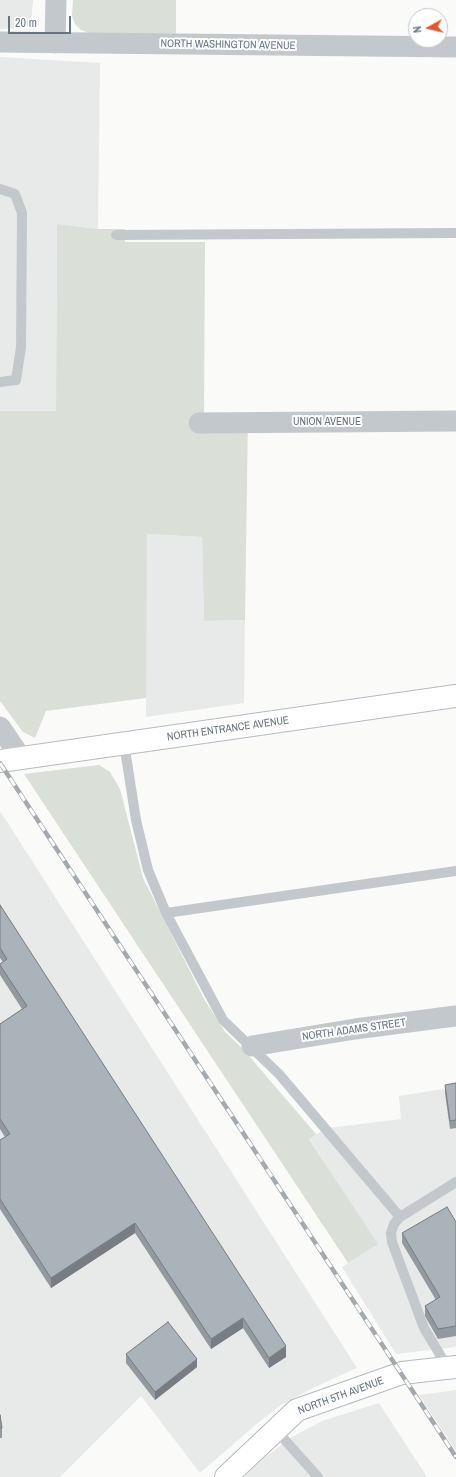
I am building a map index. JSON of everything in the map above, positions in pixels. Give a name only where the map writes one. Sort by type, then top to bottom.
[{"type":"main road","name":"NORTH ENTRANCE AVENUE","points":[[0,761],[456,696]]},
{"type":"main road","name":"NORTH 5TH AVENUE","points":[[226,1477],[297,1410],[402,1374],[452,1368]]},
{"type":"street","points":[[55,43],[56,0]]},
{"type":"street","name":"NORTH WASHINGTON AVENUE","points":[[0,42],[456,48]]},
{"type":"street","name":"UNION AVENUE","points":[[199,423],[456,421]]},
{"type":"street","points":[[0,727],[22,758]]},
{"type":"street","name":"NORTH ADAMS STREET","points":[[252,1046],[355,1029],[456,1016]]},
{"type":"lane","points":[[0,189],[15,194],[22,213],[21,347],[16,380],[0,382]]},
{"type":"lane","points":[[116,235],[456,233]]},
{"type":"lane","points":[[124,743],[136,820],[148,870],[166,913],[223,1020],[280,1074],[400,1217]]},
{"type":"lane","points":[[166,913],[456,872]]},
{"type":"lane","points":[[452,1368],[424,1328],[392,1242],[391,1233],[394,1224],[400,1217],[456,1182]]},
{"type":"lane","points":[[276,1430],[318,1477]]},
{"type":"shaded area","points":[[0,0],[33,0],[31,24],[24,28],[0,29]]},
{"type":"shaded area","points":[[73,0],[176,0],[176,34],[90,33],[81,30],[75,24],[72,16]]},
{"type":"shaded area","points":[[0,57],[100,63],[98,229],[57,224],[56,411],[0,411]]},
{"type":"shaded area","points":[[57,224],[98,229],[125,229],[125,242],[205,242],[204,414],[248,414],[245,620],[204,621],[202,537],[147,534],[146,698],[46,711],[35,738],[23,732],[0,701],[0,411],[56,411]]},
{"type":"shaded area","points":[[146,534],[202,537],[204,621],[245,620],[244,703],[146,717]]},
{"type":"shaded area","points":[[99,765],[110,772],[120,789],[143,878],[204,999],[225,1032],[243,1049],[316,1134],[309,1139],[378,1244],[348,1263],[24,774]]},
{"type":"shaded area","points":[[0,811],[357,1368],[315,1387],[281,1405],[200,1473],[141,1396],[60,1477],[0,1477]]},
{"type":"shaded area","points":[[456,1087],[456,1347],[396,1354],[342,1267],[377,1244],[309,1138],[328,1128],[401,1119],[399,1096]]},
{"type":"shaded area","points":[[456,1390],[456,1451],[419,1395]]},
{"type":"shaded area","points":[[379,1403],[427,1477],[244,1477],[264,1458],[292,1437],[322,1421]]},
{"type":"building","points":[[0,905],[286,1346],[269,1358],[243,1318],[211,1339],[135,1223],[51,1278],[0,1199],[0,1140],[10,1134],[0,1119],[0,1024],[27,1006],[0,965],[7,959],[0,948]]},
{"type":"building","points":[[456,1083],[456,1120],[450,1121],[445,1085]]},
{"type":"building","points":[[447,1207],[456,1222],[456,1326],[438,1329],[425,1306],[440,1297],[402,1233]]},
{"type":"building","points":[[168,1322],[197,1359],[155,1392],[126,1354]]},
{"type":"building","points":[[0,1415],[2,1428],[0,1428]]},
{"type":"railway","points":[[0,763],[456,1457]]}]
